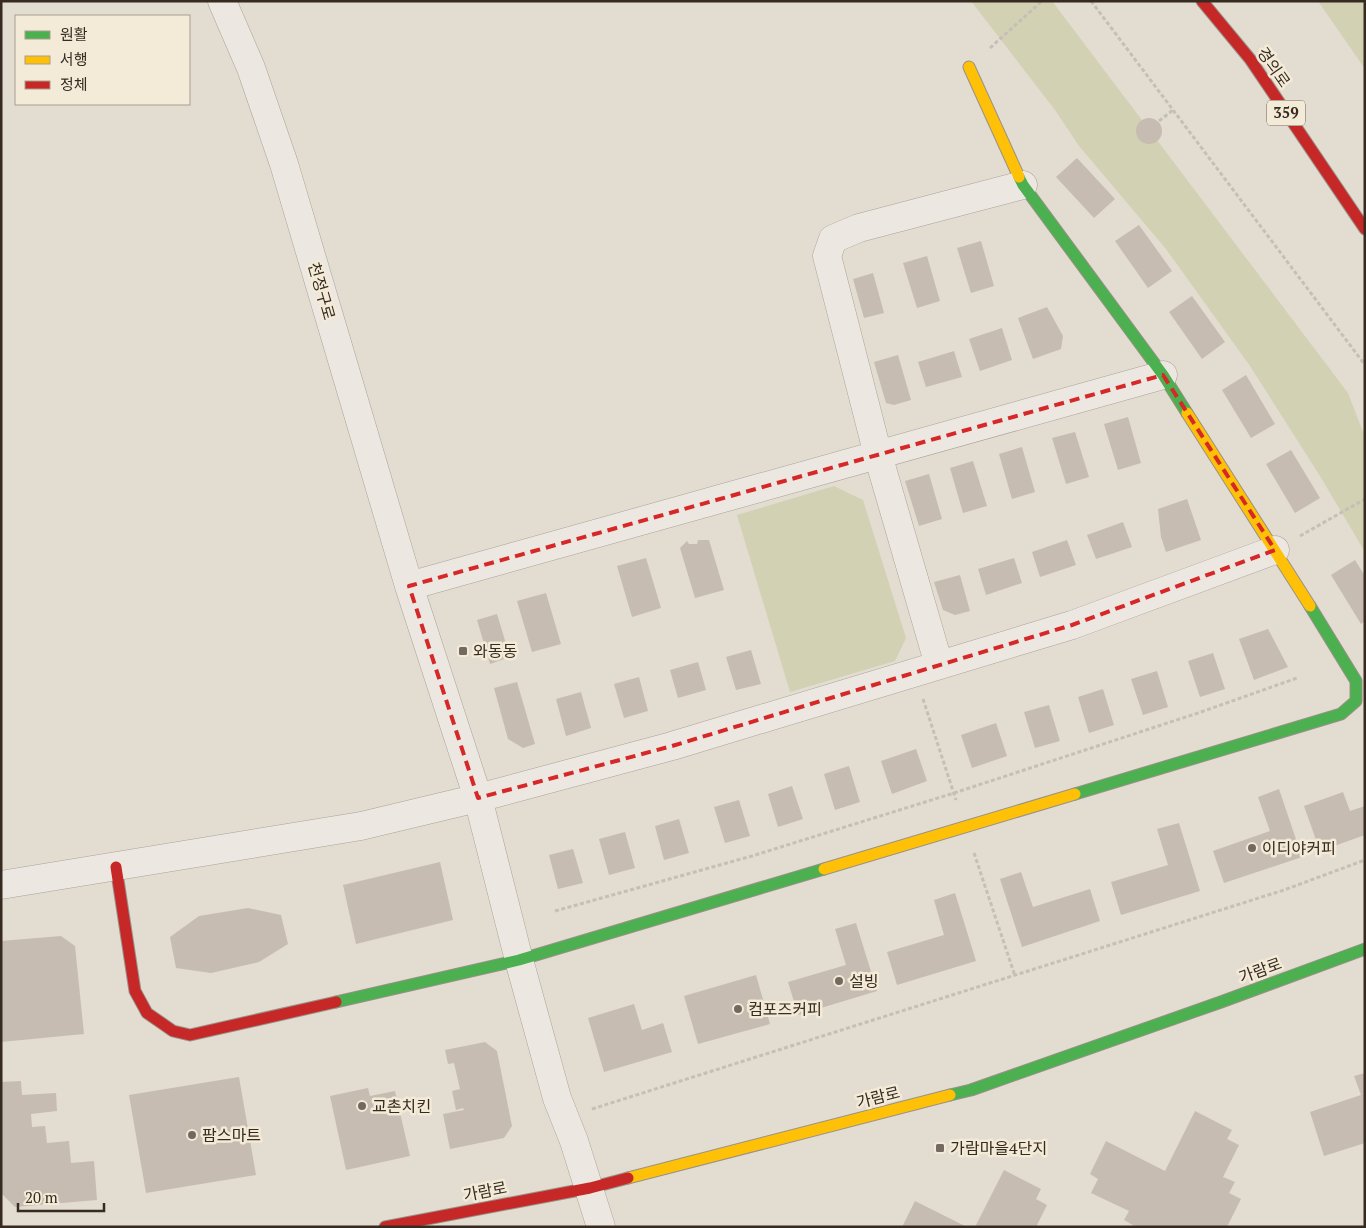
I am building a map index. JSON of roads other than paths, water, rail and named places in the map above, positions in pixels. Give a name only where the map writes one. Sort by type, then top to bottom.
[{"type":"street","name":"천정구로","points":[[222,1],[251,68],[284,164],[408,586],[478,798],[519,960],[557,1098],[590,1188],[601,1227]]},
{"type":"street","name":"경의로","points":[[1202,1],[1250,58],[1365,230]]},
{"type":"street","points":[[116,867],[135,991],[147,1013],[173,1031],[190,1035],[519,960],[1341,714],[1356,700],[1356,681],[1163,375],[1023,184],[969,67]]},
{"type":"street","points":[[927,669],[878,455],[827,256],[834,239],[859,228],[1023,184]]},
{"type":"street","points":[[408,586],[1163,375]]},
{"type":"street","points":[[1,885],[361,826],[478,798],[672,746],[1072,625],[1275,550]]},
{"type":"street","name":"가람로","points":[[385,1227],[590,1188],[971,1090],[1221,1002],[1365,948]]},
{"type":"place","name":"와동동","points":[[463,651]]},
{"type":"place","name":"이디야커피","points":[[1252,848]]},
{"type":"place","name":"설빙","points":[[839,981]]},
{"type":"place","name":"컴포즈커피","points":[[738,1009]]},
{"type":"place","name":"교촌치킨","points":[[362,1106]]},
{"type":"place","name":"팜스마트","points":[[192,1135]]},
{"type":"place","name":"가람마을4단지","points":[[940,1148]]}]
